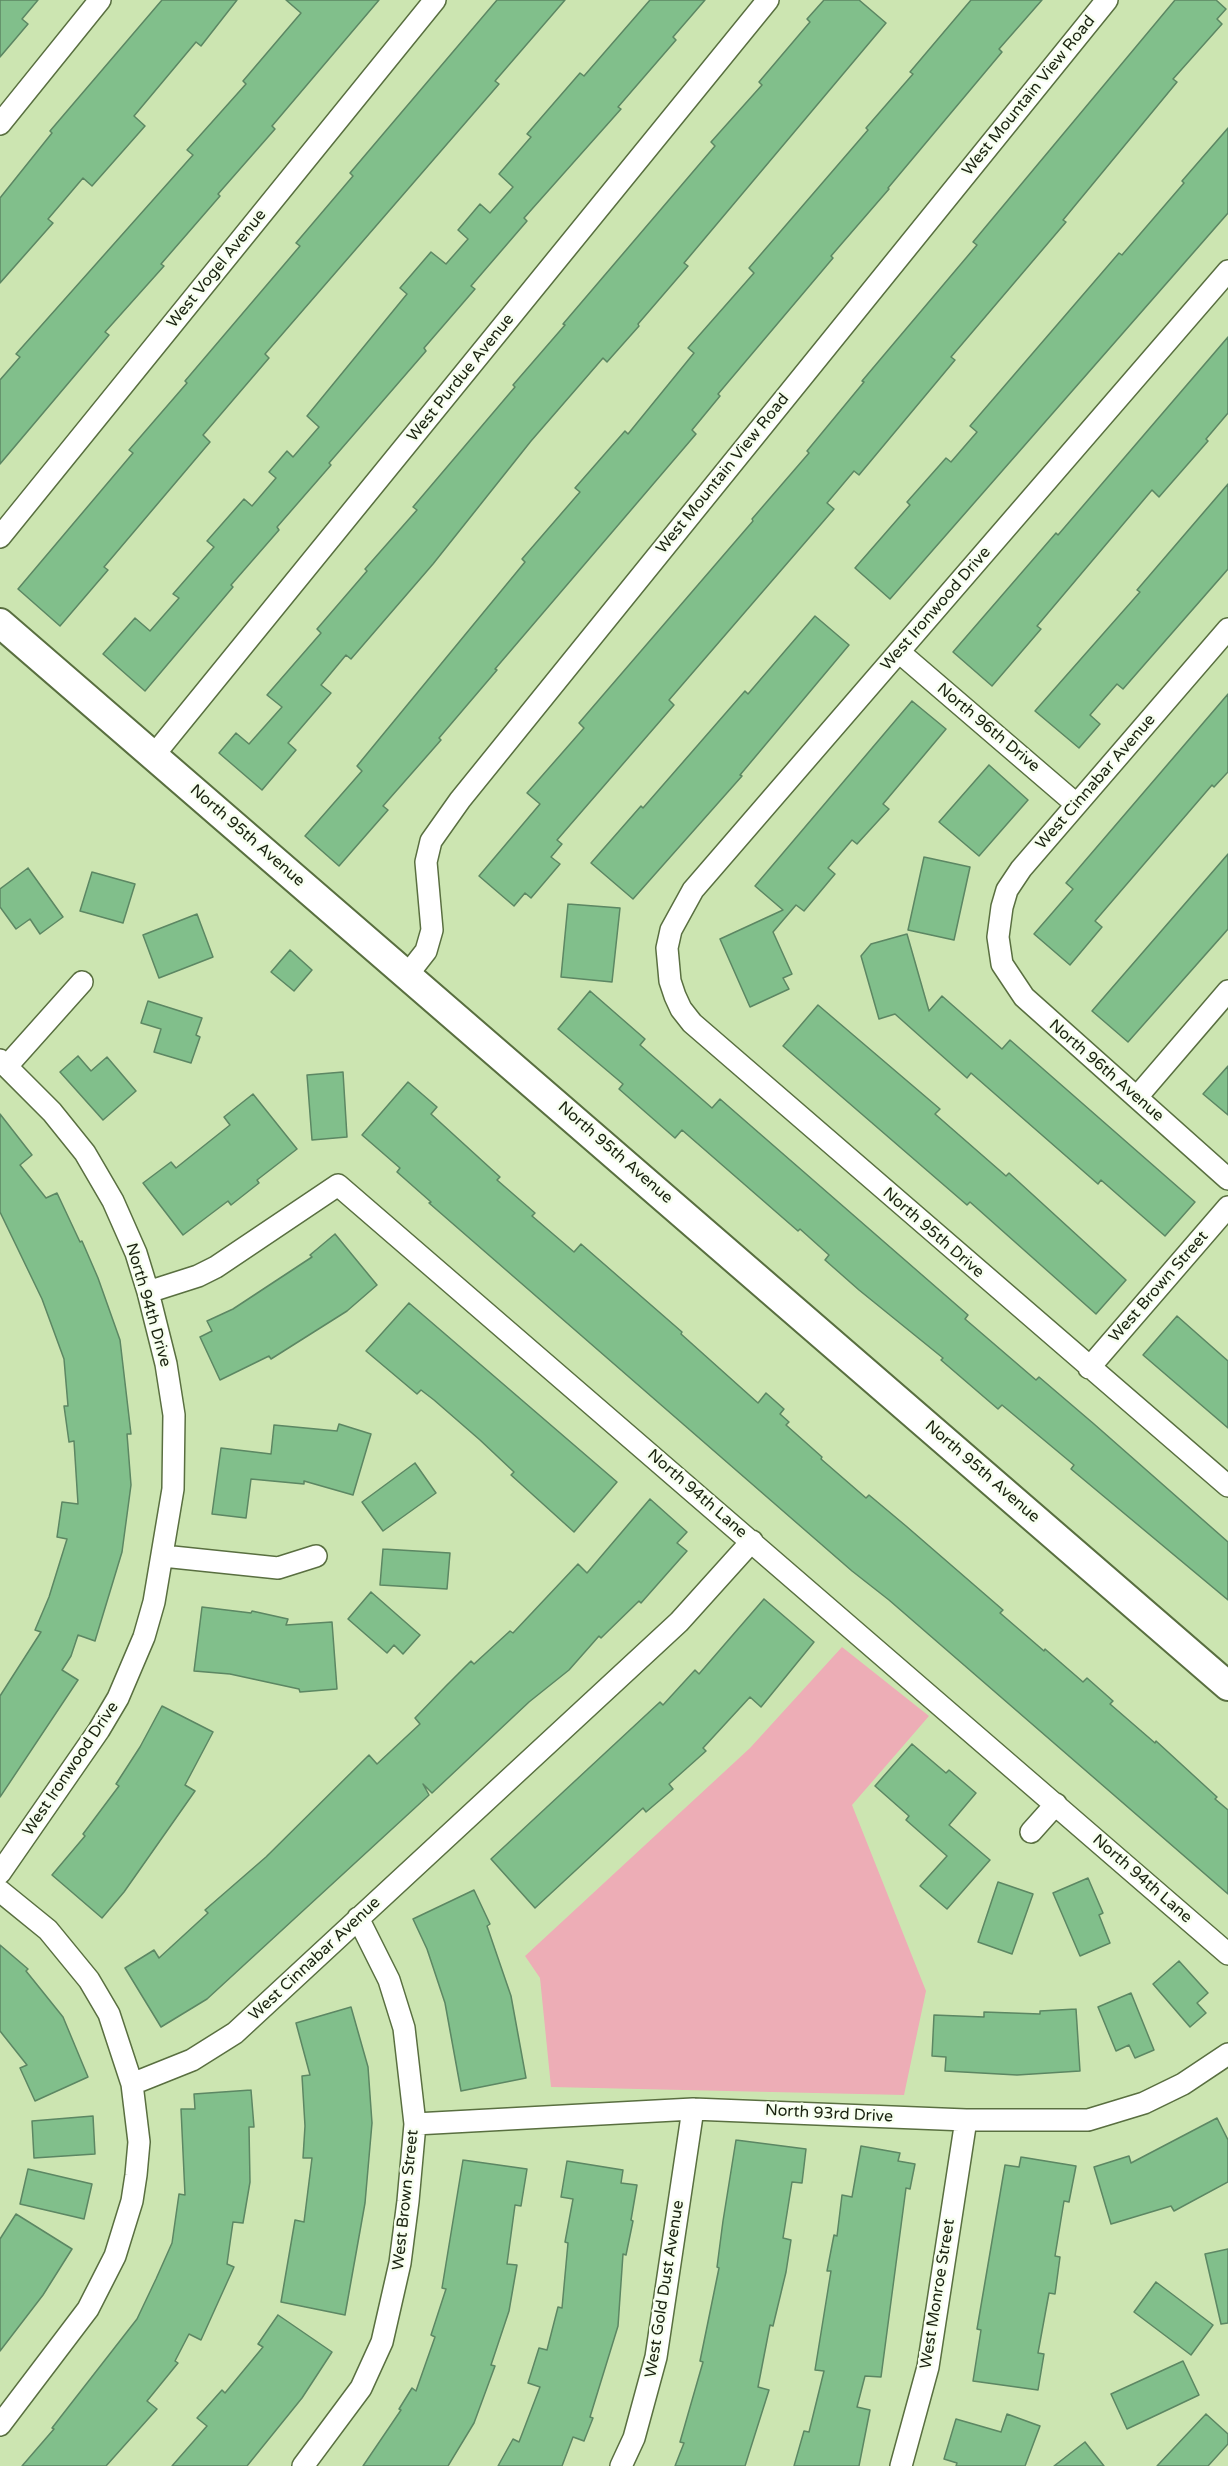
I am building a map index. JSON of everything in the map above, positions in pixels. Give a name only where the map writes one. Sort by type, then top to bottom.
[{"type":"street","points":[[0,124],[100,0]]},
{"type":"street","name":"West Vogel Avenue","points":[[0,537],[435,0]]},
{"type":"street","name":"West Purdue Avenue","points":[[154,755],[768,0]]},
{"type":"street","name":"West Mountain View Road","points":[[408,974],[426,951],[432,930],[426,862],[431,841],[460,800],[1107,0]]},
{"type":"street","name":"West Ironwood Drive","points":[[668,960],[671,930],[693,890],[1228,271]]},
{"type":"street","name":"North 95th Avenue","points":[[0,623],[1228,1686]]},
{"type":"street","name":"West Cinnabar Avenue","points":[[999,952],[999,923],[1007,890],[1021,869],[1228,629]]},
{"type":"street","name":"North 96th Drive","points":[[899,652],[1076,804]]},
{"type":"street","name":"North 96th Avenue","points":[[999,952],[1007,975],[1024,997],[1228,1179]]},
{"type":"street","name":"North 95th Drive","points":[[668,960],[675,996],[692,1023],[1228,1486]]},
{"type":"street","points":[[4,1063],[82,982]]},
{"type":"street","points":[[1137,1097],[1228,991]]},
{"type":"street","name":"North 94th Drive","points":[[4,1063],[52,1112],[85,1153],[113,1200],[132,1242],[148,1292],[166,1364],[174,1415],[173,1489],[163,1556]]},
{"type":"street","name":"North 94th Lane","points":[[148,1292],[198,1276],[216,1267],[338,1185],[1228,1954]]},
{"type":"street","name":"West Brown Street","points":[[1089,1368],[1228,1207]]},
{"type":"street","name":"West Cinnabar Avenue","points":[[132,2084],[192,2060],[235,2033],[679,1622],[752,1541]]},
{"type":"street","points":[[163,1556],[278,1568],[316,1556]]},
{"type":"street","name":"West Ironwood Drive","points":[[0,1873],[75,1769],[118,1698],[144,1637],[163,1556]]},
{"type":"street","points":[[1031,1832],[1056,1804]]},
{"type":"street","points":[[0,1891],[48,1930],[89,1980],[109,2014],[132,2084],[139,2142],[132,2200],[115,2256],[87,2309],[0,2425]]},
{"type":"street","name":"West Brown Street","points":[[303,2466],[361,2388],[381,2342],[400,2263],[415,2124],[410,2065],[402,2020],[389,1980],[358,1918]]},
{"type":"street","name":"North 93rd Drive","points":[[415,2124],[693,2109],[966,2120],[1088,2120],[1144,2103],[1183,2084],[1228,2054]]},
{"type":"street","name":"West Gold Dust Avenue","points":[[621,2466],[634,2438],[656,2357],[693,2109]]},
{"type":"street","name":"West Monroe Street","points":[[901,2466],[928,2367],[966,2120]]},
{"type":"shaded area","points":[[842,1647],[929,1716],[852,1805],[926,1991],[904,2095],[551,2087],[540,1978],[525,1956],[750,1748]]},
{"type":"building","points":[[0,0],[38,0],[22,19],[28,24],[0,57]]},
{"type":"building","points":[[162,0],[237,0],[201,46],[196,42],[134,116],[145,126],[92,186],[83,178],[48,219],[53,223],[0,283],[0,198],[52,133],[50,131]]},
{"type":"building","points":[[286,0],[379,0],[272,126],[275,129],[218,194],[220,196],[161,264],[164,266],[105,332],[109,335],[0,464],[0,380],[20,357],[16,354],[193,155],[187,150],[246,84],[243,81],[301,13]]},
{"type":"building","points":[[497,0],[565,0],[495,81],[499,84],[265,354],[269,358],[203,435],[210,442],[104,567],[108,570],[60,626],[18,589],[133,453],[129,450],[187,383],[185,381],[300,246],[296,243],[353,176],[350,173]]},
{"type":"building","points":[[650,0],[705,0],[673,37],[676,40],[618,107],[621,109],[524,218],[527,221],[471,286],[475,289],[424,348],[426,351],[329,463],[331,465],[277,527],[279,530],[231,585],[233,587],[145,691],[103,654],[135,618],[150,631],[179,598],[173,594],[214,547],[207,541],[244,499],[252,506],[276,478],[269,472],[287,451],[293,457],[319,427],[307,416],[407,294],[400,288],[431,252],[446,264],[468,239],[458,230],[480,204],[490,213],[513,187],[499,174],[531,137],[527,134],[580,73],[584,76]]},
{"type":"building","points":[[824,0],[859,0],[886,23],[684,263],[688,266],[638,324],[639,326],[607,362],[603,358],[531,441],[433,564],[351,659],[346,655],[321,685],[331,693],[288,743],[296,750],[262,790],[219,753],[236,733],[249,744],[282,707],[267,695],[321,633],[317,629],[367,571],[365,569],[417,510],[413,507],[515,387],[513,385],[565,325],[563,324],[715,146],[711,142],[762,85],[759,82],[810,22],[807,19]]},
{"type":"building","points":[[971,0],[1042,0],[999,49],[1002,52],[831,256],[833,258],[718,394],[720,396],[692,430],[696,434],[495,669],[497,670],[439,738],[441,740],[383,806],[388,810],[339,866],[305,836],[362,771],[357,766],[525,562],[522,559],[580,492],[575,488],[625,431],[628,434],[694,353],[688,348],[754,273],[749,268],[868,130],[866,128],[913,74],[910,72]]},
{"type":"building","points":[[1175,0],[1216,0],[1226,9],[1217,19],[1222,24],[1173,79],[1177,82],[1063,220],[1066,222],[951,357],[955,360],[859,475],[854,471],[827,503],[834,509],[669,700],[674,705],[557,840],[562,844],[551,857],[560,864],[531,898],[525,893],[514,906],[479,876],[540,804],[527,793],[584,728],[579,723],[753,521],[752,519],[809,453],[807,451],[864,382],[862,381],[977,245],[973,242]]},
{"type":"building","points":[[1228,128],[1228,213],[890,599],[855,568],[910,505],[907,502],[946,458],[951,462],[977,432],[970,426],[1119,253],[1122,255]]},
{"type":"building","points":[[1228,337],[1228,413],[1206,439],[1208,441],[1159,497],[1152,490],[1037,626],[1041,629],[992,686],[953,652],[1056,533],[1058,535]]},
{"type":"building","points":[[1228,484],[1228,569],[1123,689],[1117,684],[1090,715],[1100,724],[1079,748],[1035,711],[1140,592],[1137,590]]},
{"type":"building","points":[[815,616],[849,645],[740,775],[742,776],[633,899],[591,863],[641,806],[643,808],[745,691],[748,694]]},
{"type":"building","points":[[1228,694],[1228,772],[1214,787],[1212,785],[1095,921],[1102,927],[1070,965],[1034,934],[1073,889],[1066,883]]},
{"type":"building","points":[[912,701],[946,729],[883,804],[889,809],[857,844],[852,840],[828,868],[835,874],[804,911],[796,905],[773,932],[792,974],[783,978],[789,989],[750,1007],[720,939],[783,910],[755,886]]},
{"type":"building","points":[[989,765],[1028,800],[979,856],[939,822]]},
{"type":"building","points":[[1228,854],[1228,929],[1128,1042],[1092,1011]]},
{"type":"building","points":[[924,857],[970,867],[954,940],[908,930]]},
{"type":"building","points":[[28,868],[63,917],[40,934],[30,919],[16,929],[0,907],[0,889]]},
{"type":"building","points":[[92,872],[135,884],[123,923],[80,911]]},
{"type":"building","points":[[568,904],[620,908],[612,982],[561,977]]},
{"type":"building","points":[[197,914],[213,957],[159,978],[143,935]]},
{"type":"building","points":[[907,934],[929,1011],[942,996],[1002,1049],[1010,1040],[1195,1202],[1165,1236],[1101,1180],[1098,1184],[971,1073],[967,1078],[895,1014],[879,1019],[861,956],[871,944]]},
{"type":"building","points":[[290,950],[312,970],[294,991],[271,972]]},
{"type":"building","points":[[590,991],[645,1039],[640,1045],[712,1108],[720,1099],[968,1315],[965,1319],[1036,1380],[1039,1377],[1228,1542],[1228,1600],[1071,1469],[1074,1465],[1002,1405],[998,1409],[941,1360],[943,1358],[859,1290],[825,1260],[829,1255],[800,1229],[798,1231],[682,1130],[675,1138],[619,1089],[623,1084],[558,1029]]},
{"type":"building","points":[[148,1001],[202,1018],[196,1035],[200,1037],[191,1063],[154,1052],[161,1029],[141,1023]]},
{"type":"building","points":[[818,1005],[940,1109],[935,1114],[1006,1176],[1009,1173],[1126,1280],[1096,1314],[970,1202],[967,1205],[783,1046]]},
{"type":"building","points":[[78,1056],[91,1071],[107,1057],[136,1091],[103,1120],[60,1072]]},
{"type":"building","points":[[1228,1066],[1228,1115],[1203,1094]]},
{"type":"building","points":[[343,1072],[347,1137],[312,1140],[307,1075]]},
{"type":"building","points":[[408,1082],[437,1107],[431,1114],[500,1177],[497,1180],[535,1213],[532,1216],[574,1252],[581,1244],[682,1332],[681,1334],[758,1403],[766,1393],[784,1409],[780,1414],[789,1422],[786,1425],[822,1457],[821,1459],[866,1498],[869,1495],[906,1526],[1003,1610],[1000,1613],[1044,1651],[1045,1649],[1083,1682],[1087,1678],[1113,1701],[1110,1704],[1155,1743],[1156,1741],[1217,1797],[1215,1799],[1228,1810],[1228,1894],[889,1600],[852,1571],[429,1203],[431,1202],[397,1172],[400,1168],[362,1135]]},
{"type":"building","points":[[253,1094],[297,1149],[257,1180],[259,1183],[231,1205],[228,1201],[183,1235],[143,1183],[171,1162],[176,1168],[230,1125],[224,1117]]},
{"type":"building","points":[[0,1114],[32,1155],[20,1165],[46,1198],[57,1193],[98,1278],[120,1340],[131,1434],[127,1434],[131,1485],[122,1552],[95,1641],[78,1635],[71,1656],[62,1670],[78,1680],[0,1797],[0,1696],[41,1632],[35,1630],[49,1597],[67,1539],[57,1537],[62,1502],[78,1504],[74,1441],[69,1442],[64,1406],[68,1406],[64,1359],[42,1299],[0,1212]]},
{"type":"building","points":[[335,1234],[377,1285],[347,1311],[271,1359],[269,1356],[220,1380],[200,1337],[212,1331],[207,1321],[233,1309],[312,1257],[310,1255]]},
{"type":"building","points":[[409,1303],[617,1482],[574,1532],[511,1475],[514,1472],[480,1440],[434,1400],[421,1390],[417,1394],[366,1351]]},
{"type":"building","points":[[1177,1316],[1228,1361],[1228,1428],[1143,1355]]},
{"type":"building","points":[[339,1424],[371,1434],[353,1495],[304,1481],[304,1484],[251,1479],[246,1518],[212,1514],[221,1448],[271,1454],[274,1425],[337,1431]]},
{"type":"building","points":[[415,1463],[436,1493],[383,1531],[362,1502]]},
{"type":"building","points":[[650,1499],[687,1532],[677,1543],[687,1551],[641,1603],[639,1601],[601,1638],[599,1636],[569,1670],[529,1702],[432,1793],[423,1784],[429,1795],[207,1999],[161,2027],[125,1968],[154,1950],[159,1958],[208,1913],[205,1910],[266,1857],[369,1755],[377,1764],[420,1724],[415,1718],[471,1661],[474,1664],[510,1631],[513,1633],[578,1564],[587,1573]]},
{"type":"building","points":[[383,1549],[450,1553],[447,1589],[380,1585]]},
{"type":"building","points":[[371,1592],[420,1635],[403,1654],[394,1645],[387,1653],[348,1619]]},
{"type":"building","points":[[764,1599],[814,1642],[761,1707],[750,1697],[703,1748],[706,1751],[669,1784],[673,1789],[646,1812],[643,1808],[535,1908],[491,1859],[660,1702],[663,1705],[695,1670],[699,1674]]},
{"type":"building","points":[[202,1607],[251,1613],[252,1611],[288,1619],[286,1625],[332,1622],[337,1689],[300,1692],[299,1689],[230,1674],[194,1671]]},
{"type":"building","points":[[162,1706],[213,1732],[185,1785],[195,1791],[124,1892],[102,1918],[52,1875],[85,1836],[83,1834],[119,1786],[116,1784],[140,1747]]},
{"type":"building","points":[[912,1744],[946,1773],[949,1770],[976,1793],[949,1825],[990,1860],[947,1909],[920,1886],[947,1856],[906,1820],[909,1816],[875,1786]]},
{"type":"building","points":[[1088,1878],[1103,1913],[1099,1915],[1110,1943],[1080,1956],[1053,1893]]},
{"type":"building","points":[[998,1882],[1033,1894],[1012,1954],[978,1942]]},
{"type":"building","points":[[474,1890],[490,1924],[487,1926],[511,1996],[526,2078],[461,2091],[445,2003],[427,1949],[413,1919]]},
{"type":"building","points":[[0,1945],[28,1969],[26,1971],[63,2017],[88,2077],[35,2101],[20,2068],[27,2065],[0,2031]]},
{"type":"building","points":[[1179,1961],[1208,1993],[1197,2003],[1206,2013],[1190,2027],[1153,1984]]},
{"type":"building","points":[[1131,1993],[1154,2050],[1135,2058],[1129,2045],[1116,2051],[1098,2007]]},
{"type":"building","points":[[351,2007],[368,2067],[372,2123],[365,2203],[345,2315],[281,2302],[295,2220],[304,2222],[312,2158],[303,2158],[305,2126],[302,2076],[310,2075],[296,2023]]},
{"type":"building","points":[[1076,2009],[1080,2071],[1017,2075],[945,2071],[946,2057],[932,2056],[934,2015],[984,2017],[984,2012],[1040,2014],[1040,2011]]},
{"type":"building","points":[[251,2090],[254,2127],[249,2127],[250,2182],[243,2223],[233,2222],[227,2264],[234,2267],[201,2340],[189,2334],[175,2361],[178,2363],[147,2401],[157,2409],[106,2466],[22,2466],[54,2429],[52,2428],[137,2319],[156,2279],[172,2243],[179,2194],[185,2195],[181,2109],[195,2109],[194,2094]]},
{"type":"building","points":[[93,2116],[95,2154],[34,2158],[32,2121]]},
{"type":"building","points":[[1217,2118],[1228,2140],[1228,2182],[1174,2211],[1171,2206],[1111,2224],[1094,2167],[1129,2156],[1131,2163]]},
{"type":"building","points":[[736,2140],[806,2149],[802,2183],[792,2182],[783,2238],[791,2240],[786,2272],[773,2326],[770,2325],[758,2387],[769,2390],[745,2466],[675,2466],[684,2443],[680,2442],[703,2362],[700,2361],[719,2268],[717,2267],[723,2221]]},
{"type":"building","points":[[861,2146],[900,2153],[898,2161],[915,2164],[910,2189],[906,2188],[881,2377],[865,2376],[857,2407],[870,2410],[859,2466],[794,2466],[804,2431],[809,2432],[824,2371],[815,2370],[831,2271],[827,2271],[834,2235],[837,2236],[842,2195],[852,2197]]},
{"type":"building","points":[[1021,2157],[1076,2166],[1069,2202],[1064,2201],[1055,2256],[1060,2257],[1055,2294],[1049,2293],[1038,2353],[1044,2354],[1038,2390],[973,2381],[981,2330],[977,2329],[1005,2165],[1019,2167]]},
{"type":"building","points":[[463,2160],[527,2169],[521,2206],[515,2205],[507,2264],[517,2265],[509,2311],[491,2365],[495,2366],[474,2423],[448,2466],[363,2466],[401,2410],[399,2409],[412,2388],[416,2391],[435,2337],[431,2335],[446,2289],[442,2288]]},
{"type":"building","points":[[567,2161],[623,2170],[621,2183],[637,2185],[631,2220],[633,2221],[626,2255],[623,2254],[618,2326],[590,2417],[593,2418],[584,2441],[573,2437],[562,2466],[498,2466],[513,2439],[519,2442],[540,2387],[528,2383],[539,2348],[547,2350],[558,2307],[562,2308],[568,2243],[565,2242],[573,2199],[561,2197]]},
{"type":"building","points":[[28,2169],[92,2184],[84,2219],[20,2204]]},
{"type":"building","points":[[16,2214],[72,2249],[43,2295],[0,2351],[0,2239]]},
{"type":"building","points":[[1228,2249],[1228,2323],[1221,2324],[1205,2254]]},
{"type":"building","points":[[1156,2282],[1213,2325],[1191,2355],[1134,2312]]},
{"type":"building","points":[[278,2315],[332,2352],[302,2398],[247,2466],[172,2466],[207,2426],[197,2418],[222,2390],[225,2393],[263,2347],[258,2344]]},
{"type":"building","points":[[1183,2361],[1199,2395],[1127,2429],[1111,2394]]},
{"type":"building","points":[[1007,2414],[1040,2426],[1025,2466],[956,2466],[957,2463],[944,2459],[956,2419],[1001,2432]]},
{"type":"building","points":[[1206,2414],[1228,2434],[1228,2444],[1208,2466],[1157,2466]]},
{"type":"building","points":[[1085,2442],[1104,2466],[1054,2466]]}]
